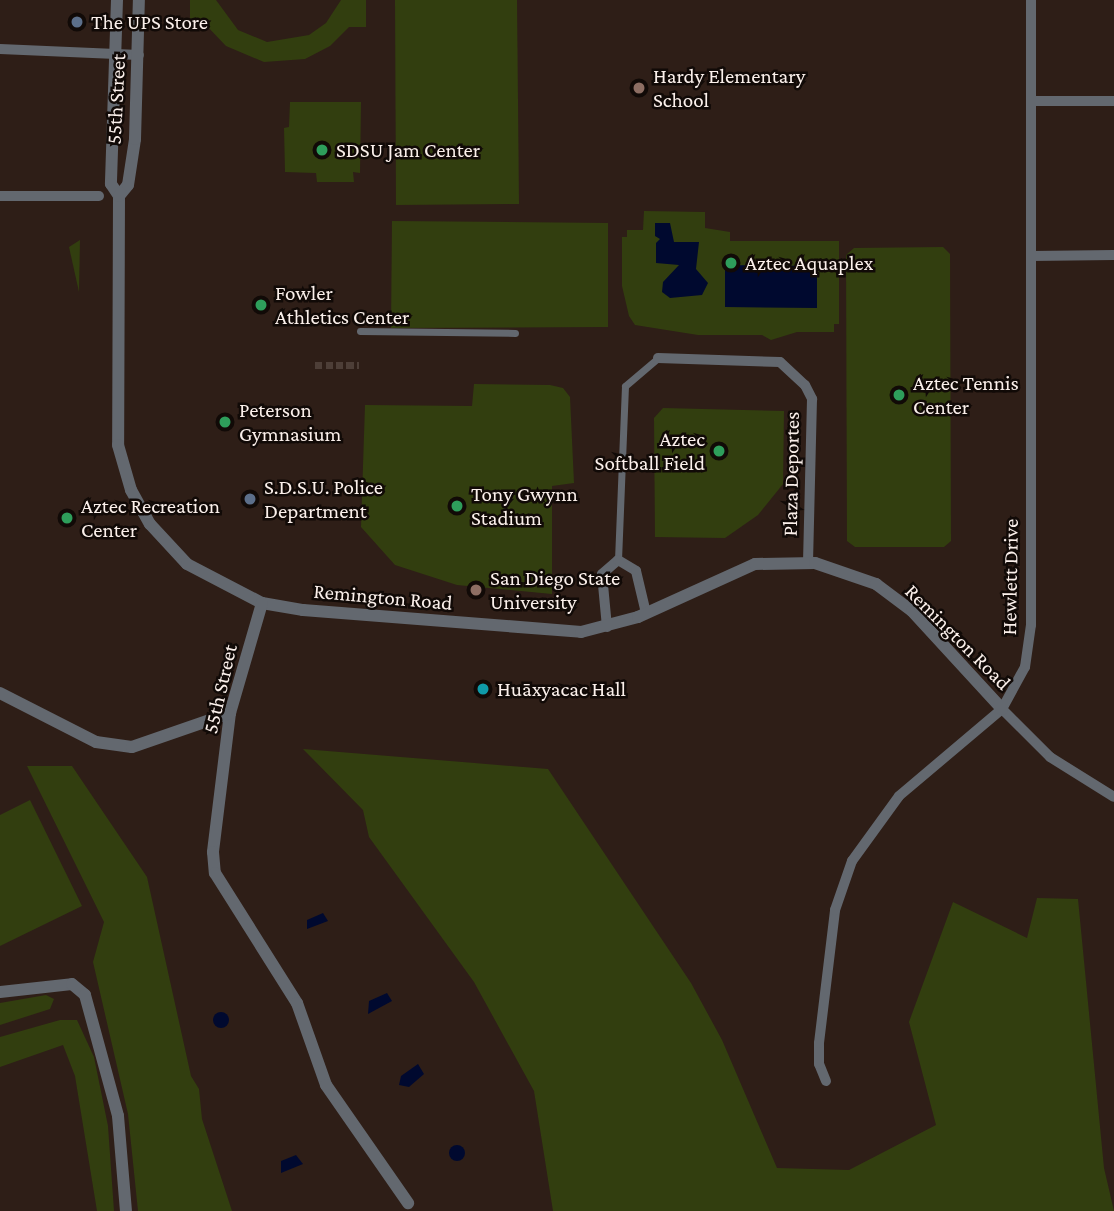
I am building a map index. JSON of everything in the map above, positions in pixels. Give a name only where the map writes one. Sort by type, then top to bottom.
[{"type":"street","name":"55th Street","points":[[117,0],[111,184],[119,196],[118,446],[131,490],[150,524],[187,564],[262,603],[230,713],[212,852],[219,884],[297,1003],[327,1085],[408,1203]]},
{"type":"street","name":"55th Street","points":[[119,196],[128,185],[135,139],[139,0]]},
{"type":"street","name":"Hewlett Drive","points":[[826,1081],[819,1064],[819,1043],[835,910],[852,861],[871,828],[899,796],[1002,709],[1025,667],[1031,625],[1031,0]]},
{"type":"street","points":[[0,49],[139,55]]},
{"type":"street","points":[[1033,101],[1114,101]]},
{"type":"street","points":[[0,196],[99,196]]},
{"type":"street","points":[[1031,256],[1114,255]]},
{"type":"street","points":[[359,331],[515,333]]},
{"type":"street","name":"Plaza Deportes","points":[[607,627],[602,574],[618,560],[625,386],[658,358],[760,359],[780,362],[801,380],[812,400],[808,562]]},
{"type":"street","points":[[618,560],[636,571],[646,613]]},
{"type":"street","name":"Remington Road","points":[[262,603],[559,632],[607,627],[646,613],[731,572],[783,560],[808,562],[876,584],[912,611],[1050,757],[1114,797]]},
{"type":"street","points":[[0,693],[96,743],[132,747],[230,713]]},
{"type":"street","points":[[0,992],[72,984],[85,995],[118,1116],[127,1211]]},
{"type":"green space","points":[[190,0],[216,0],[238,30],[267,42],[309,35],[326,23],[341,0],[366,0],[366,27],[349,27],[330,46],[305,59],[264,62],[226,46],[204,23],[190,23]]},
{"type":"green space","points":[[395,0],[517,0],[519,204],[396,205]]},
{"type":"green space","name":"SDSU Jam Center","points":[[290,102],[361,102],[360,173],[353,172],[354,182],[317,182],[316,173],[285,172],[284,128],[289,127]]},
{"type":"green space","name":"Aztec Aquaplex","points":[[644,211],[705,212],[705,228],[730,232],[730,241],[839,241],[839,324],[834,324],[834,332],[797,332],[771,340],[762,335],[698,335],[635,325],[629,316],[622,286],[622,237],[627,237],[627,230],[643,230]]},
{"type":"green space","points":[[392,221],[608,223],[608,327],[391,328]]},
{"type":"green space","points":[[80,240],[79,292],[69,247]]},
{"type":"green space","name":"Aztec Tennis Center","points":[[943,247],[950,254],[951,541],[944,547],[855,547],[847,541],[846,255],[854,248]]},
{"type":"green space","name":"Tony Gwynn Stadium","points":[[474,384],[550,385],[563,388],[570,397],[574,483],[552,486],[552,594],[457,585],[395,565],[361,527],[365,405],[472,406]]},
{"type":"green space","name":"Aztec Softball Field","points":[[663,408],[784,411],[783,484],[758,515],[725,538],[655,537],[654,418]]},
{"type":"green space","points":[[303,749],[548,769],[691,983],[722,1040],[777,1168],[849,1170],[936,1125],[909,1022],[953,902],[1027,938],[1037,898],[1078,899],[1104,1168],[1114,1211],[553,1211],[534,1091],[474,982],[369,837],[363,810]]},
{"type":"green space","points":[[27,766],[72,766],[147,877],[191,1076],[199,1089],[202,1119],[232,1211],[138,1211],[128,1114],[93,962],[104,922]]},
{"type":"green space","points":[[30,800],[82,906],[0,946],[0,815]]},
{"type":"green space","points":[[46,995],[54,999],[50,1009],[0,1025],[0,1003]]},
{"type":"green space","points":[[60,1020],[77,1020],[94,1057],[108,1126],[114,1211],[97,1211],[75,1076],[63,1045],[0,1067],[0,1037]]},
{"type":"water","points":[[655,223],[670,223],[674,242],[699,242],[696,269],[708,283],[702,295],[670,298],[662,292],[663,282],[679,265],[656,263],[656,243],[660,239],[655,236]]},
{"type":"water","points":[[725,265],[817,266],[817,308],[725,307]]},
{"type":"water","points":[[323,913],[328,921],[307,929],[307,920]]},
{"type":"water","points":[[387,993],[392,1001],[368,1014],[369,1001]]},
{"type":"water","points":[[221,1012],[227,1014],[227,1026],[221,1028],[215,1026],[213,1020],[215,1014]]},
{"type":"water","points":[[418,1064],[424,1074],[409,1087],[399,1085],[401,1076]]},
{"type":"water","points":[[457,1145],[463,1147],[463,1159],[457,1161],[451,1159],[449,1153],[451,1147]]},
{"type":"water","points":[[296,1155],[303,1164],[281,1173],[281,1161]]},
{"type":"tunnel","points":[[315,365],[359,365]]},
{"type":"place","name":"The UPS Store","points":[[77,22]]},
{"type":"place","name":"Hardy Elementary School","points":[[639,88]]},
{"type":"place","name":"SDSU Jam Center","points":[[322,150]]},
{"type":"place","name":"Aztec Aquaplex","points":[[731,263]]},
{"type":"place","name":"Fowler Athletics Center","points":[[261,305]]},
{"type":"place","name":"Aztec Tennis Center","points":[[899,395]]},
{"type":"place","name":"Peterson Gymnasium","points":[[225,422]]},
{"type":"place","name":"Aztec Softball Field","points":[[719,451]]},
{"type":"place","name":"S.D.S.U. Police Department","points":[[250,499]]},
{"type":"place","name":"Tony Gwynn Stadium","points":[[457,506]]},
{"type":"place","name":"Aztec Recreation Center","points":[[67,518]]},
{"type":"place","name":"San Diego State University","points":[[476,590]]},
{"type":"place","name":"Huāxyacac Hall","points":[[483,689]]}]
